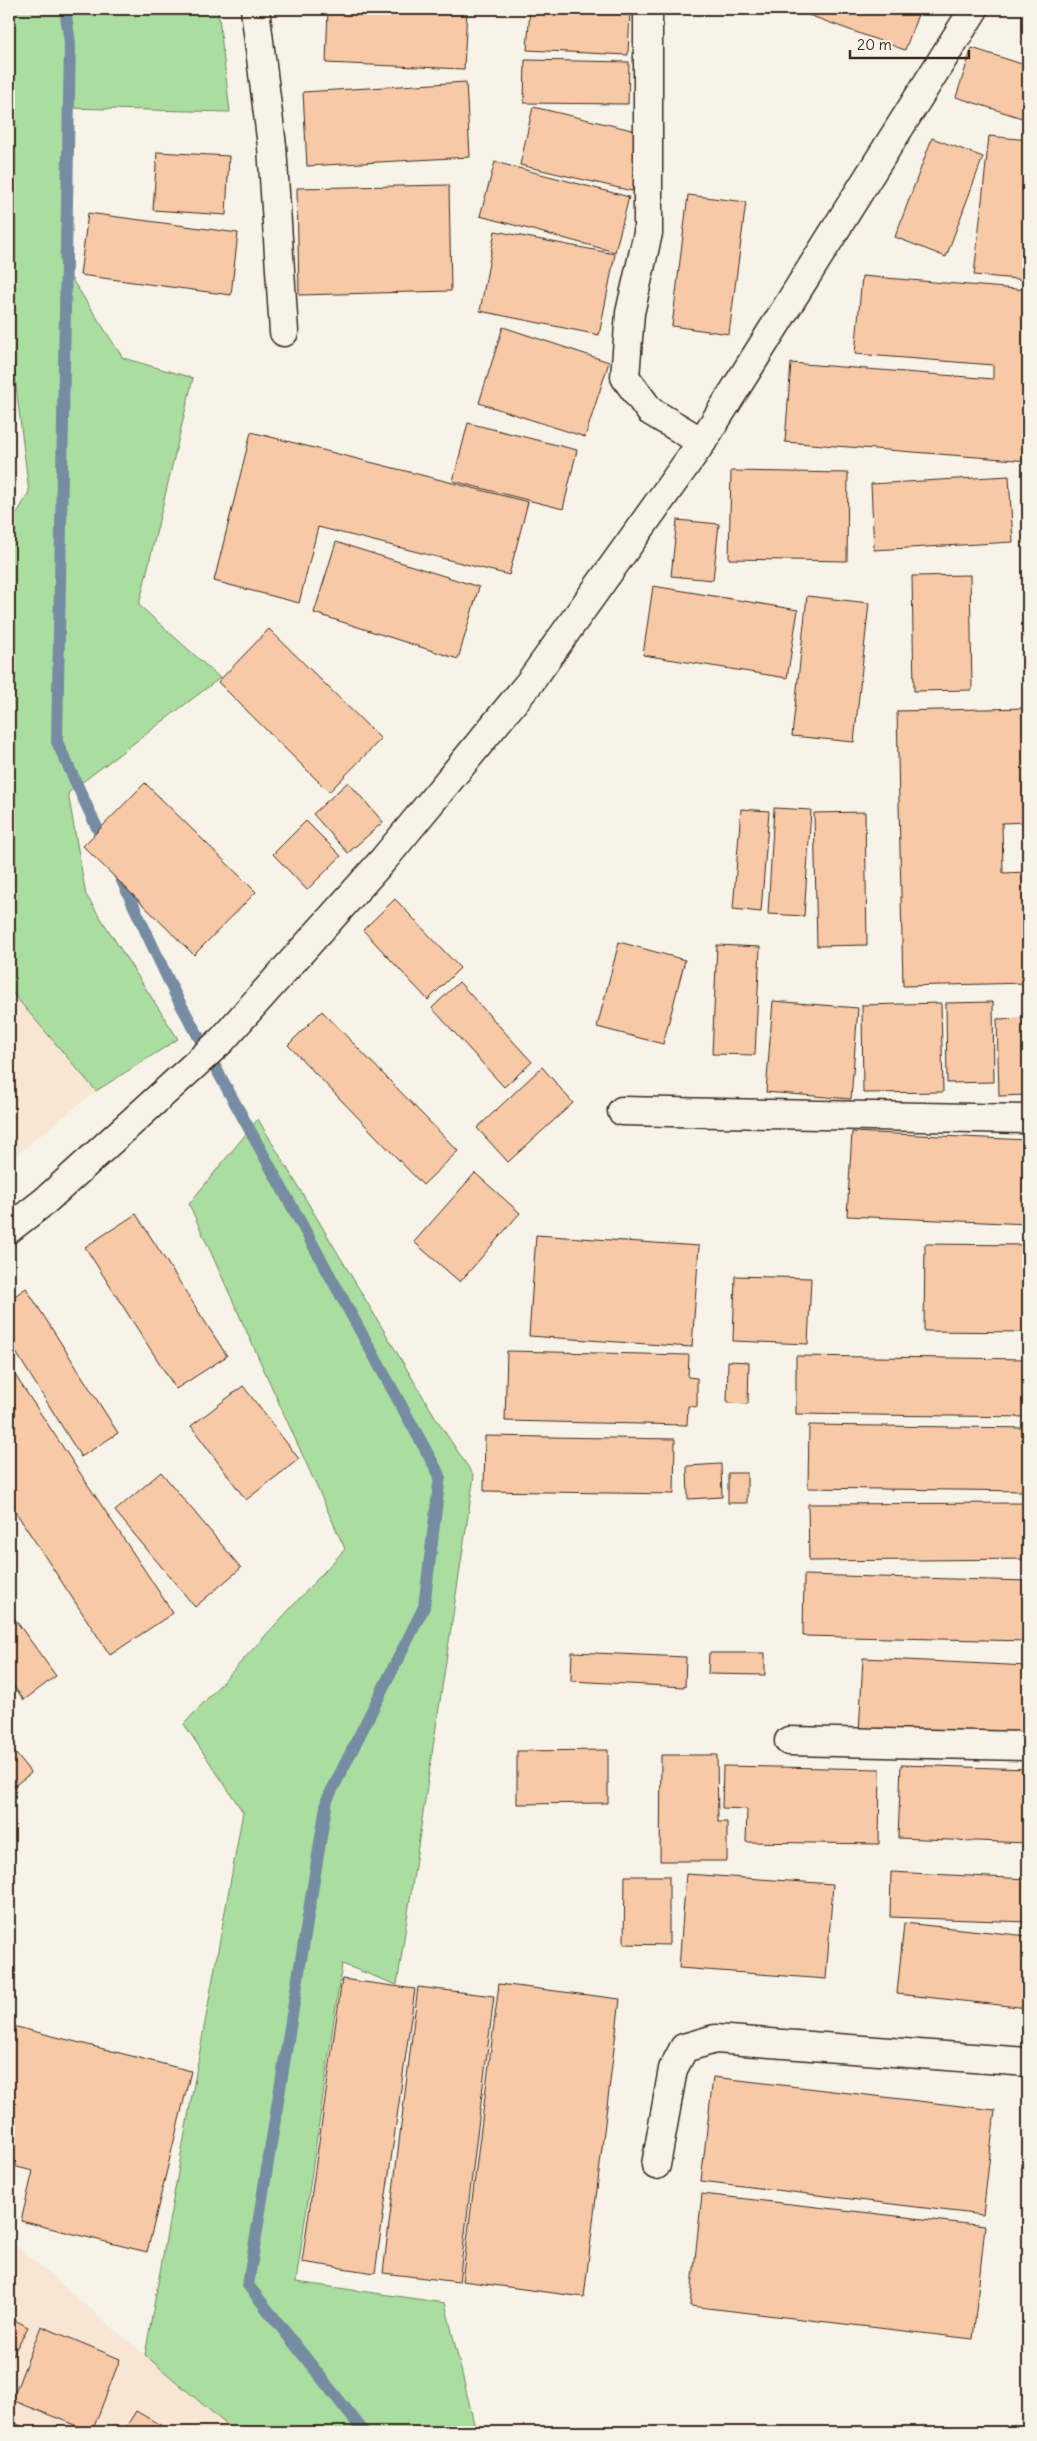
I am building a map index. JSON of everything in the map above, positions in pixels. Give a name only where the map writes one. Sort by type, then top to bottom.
[{"type":"street","points":[[255,9],[272,146],[284,332]]},
{"type":"street","points":[[648,9],[648,234],[630,313],[625,377],[650,411],[702,442]]},
{"type":"street","points":[[9,1229],[45,1202],[222,1040],[384,860],[530,682],[702,442],[974,9]]},
{"type":"street","points":[[622,1111],[1028,1119]]},
{"type":"street","points":[[788,1741],[1028,1746]]},
{"type":"street","points":[[656,2165],[673,2069],[684,2048],[715,2039],[1028,2062]]},
{"type":"shaded area","points":[[9,989],[96,1091],[9,1160]]},
{"type":"shaded area","points":[[9,2240],[145,2355],[235,2432],[9,2432]]},
{"type":"green space","points":[[9,9],[218,9],[230,112],[66,108],[60,261],[123,358],[193,378],[139,605],[220,678],[68,793],[86,895],[178,1039],[96,1091],[9,989],[9,528],[29,492],[9,329]]},
{"type":"green space","points":[[258,1119],[437,1420],[474,1476],[397,1985],[342,1964],[296,2282],[445,2303],[476,2432],[235,2432],[145,2355],[243,1812],[184,1724],[345,1549],[189,1204]]},
{"type":"building","points":[[328,9],[467,9],[464,69],[326,63]]},
{"type":"building","points":[[530,9],[630,11],[628,55],[527,50]]},
{"type":"building","points":[[792,9],[920,9],[905,50]]},
{"type":"building","points":[[972,48],[1028,66],[1028,120],[956,97]]},
{"type":"building","points":[[525,60],[629,62],[628,104],[524,103]]},
{"type":"building","points":[[466,82],[470,157],[307,166],[303,92]]},
{"type":"building","points":[[533,107],[645,133],[632,191],[520,165]]},
{"type":"building","points":[[989,136],[1028,140],[1028,280],[974,275]]},
{"type":"building","points":[[932,138],[983,157],[946,257],[895,237]]},
{"type":"building","points":[[157,152],[229,156],[226,215],[153,210]]},
{"type":"building","points":[[495,162],[629,197],[615,252],[480,216]]},
{"type":"building","points":[[449,185],[451,291],[299,295],[297,188]]},
{"type":"building","points":[[688,195],[746,202],[729,334],[672,326]]},
{"type":"building","points":[[88,213],[238,233],[231,295],[80,275]]},
{"type":"building","points":[[495,231],[615,254],[599,335],[480,311]]},
{"type":"building","points":[[862,276],[1028,290],[1028,461],[785,442],[791,363],[993,379],[993,365],[855,354]]},
{"type":"building","points":[[503,327],[609,362],[585,437],[479,403]]},
{"type":"building","points":[[468,423],[577,450],[563,509],[453,481]]},
{"type":"building","points":[[251,432],[528,502],[509,575],[318,527],[299,603],[214,581]]},
{"type":"building","points":[[731,471],[848,473],[847,561],[729,559]]},
{"type":"building","points":[[1009,476],[1013,542],[874,550],[871,484]]},
{"type":"building","points":[[677,520],[719,524],[713,580],[671,576]]},
{"type":"building","points":[[336,542],[479,587],[458,659],[314,613]]},
{"type":"building","points":[[970,575],[972,690],[914,691],[912,576]]},
{"type":"building","points":[[653,586],[798,610],[787,678],[643,655]]},
{"type":"building","points":[[807,596],[869,603],[854,742],[792,736]]},
{"type":"building","points":[[269,629],[381,739],[329,792],[218,682]]},
{"type":"building","points":[[1028,708],[1028,822],[1002,823],[1003,873],[1028,872],[1028,983],[903,986],[897,711]]},
{"type":"building","points":[[348,782],[383,822],[348,853],[313,814]]},
{"type":"building","points":[[145,783],[256,892],[194,955],[83,846]]},
{"type":"building","points":[[774,808],[811,810],[804,916],[768,914]]},
{"type":"building","points":[[741,809],[769,811],[761,912],[733,909]]},
{"type":"building","points":[[865,812],[867,945],[817,946],[814,813]]},
{"type":"building","points":[[306,821],[341,856],[307,890],[273,854]]},
{"type":"building","points":[[395,899],[460,968],[428,1000],[363,930]]},
{"type":"building","points":[[619,942],[685,960],[663,1044],[597,1027]]},
{"type":"building","points":[[717,945],[760,947],[755,1055],[712,1054]]},
{"type":"building","points":[[459,982],[532,1062],[504,1087],[432,1008]]},
{"type":"building","points":[[773,1001],[858,1008],[851,1099],[766,1092]]},
{"type":"building","points":[[993,1002],[994,1082],[947,1083],[946,1003]]},
{"type":"building","points":[[941,1003],[943,1092],[863,1093],[862,1005]]},
{"type":"building","points":[[322,1011],[458,1151],[423,1185],[288,1045]]},
{"type":"building","points":[[1028,1018],[1028,1095],[999,1096],[997,1019]]},
{"type":"building","points":[[542,1067],[573,1103],[508,1162],[477,1128]]},
{"type":"building","points":[[852,1132],[1028,1140],[1028,1224],[847,1216]]},
{"type":"building","points":[[475,1173],[520,1213],[460,1282],[414,1242]]},
{"type":"building","points":[[136,1214],[227,1356],[176,1389],[85,1247]]},
{"type":"building","points":[[536,1235],[699,1246],[692,1347],[529,1336]]},
{"type":"building","points":[[925,1244],[1028,1245],[1028,1332],[924,1331]]},
{"type":"building","points":[[735,1276],[811,1278],[808,1344],[733,1341]]},
{"type":"building","points":[[26,1288],[118,1433],[81,1457],[9,1341],[9,1300]]},
{"type":"building","points":[[507,1351],[689,1355],[688,1377],[697,1378],[697,1407],[688,1406],[687,1425],[505,1421]]},
{"type":"building","points":[[796,1356],[1028,1359],[1028,1417],[796,1414]]},
{"type":"building","points":[[728,1361],[749,1362],[748,1404],[727,1403]]},
{"type":"building","points":[[9,1366],[173,1613],[110,1655],[9,1502]]},
{"type":"building","points":[[243,1386],[299,1459],[246,1500],[191,1426]]},
{"type":"building","points":[[809,1425],[1028,1428],[1028,1491],[808,1488]]},
{"type":"building","points":[[485,1436],[675,1439],[674,1494],[484,1491]]},
{"type":"building","points":[[721,1464],[722,1497],[688,1499],[687,1466]]},
{"type":"building","points":[[161,1472],[241,1568],[195,1607],[115,1511]]},
{"type":"building","points":[[728,1473],[747,1473],[747,1503],[728,1503]]},
{"type":"building","points":[[1028,1503],[1028,1559],[809,1561],[808,1504]]},
{"type":"building","points":[[804,1575],[1028,1581],[1028,1641],[803,1636]]},
{"type":"building","points":[[9,1611],[56,1676],[24,1700],[9,1680]]},
{"type":"building","points":[[572,1652],[686,1657],[685,1687],[571,1681]]},
{"type":"building","points":[[709,1653],[765,1653],[765,1675],[708,1674]]},
{"type":"building","points":[[863,1658],[1028,1666],[1028,1743],[859,1734]]},
{"type":"building","points":[[9,1745],[31,1773],[9,1790]]},
{"type":"building","points":[[608,1750],[608,1803],[517,1804],[517,1751]]},
{"type":"building","points":[[661,1755],[717,1755],[718,1822],[727,1822],[727,1861],[660,1861]]},
{"type":"building","points":[[901,1765],[1028,1769],[1028,1843],[898,1838]]},
{"type":"building","points":[[723,1766],[880,1769],[879,1844],[746,1842],[747,1809],[722,1808]]},
{"type":"building","points":[[891,1872],[1028,1879],[1028,1922],[890,1917]]},
{"type":"building","points":[[686,1874],[833,1884],[826,1979],[679,1968]]},
{"type":"building","points":[[625,1876],[669,1876],[669,1945],[624,1944]]},
{"type":"building","points":[[904,1923],[1028,1936],[1028,2008],[897,1994]]},
{"type":"building","points":[[342,1979],[415,1989],[375,2273],[302,2262]]},
{"type":"building","points":[[499,1984],[620,1999],[584,2297],[462,2281]]},
{"type":"building","points":[[418,1987],[494,1996],[459,2282],[383,2273]]},
{"type":"building","points":[[9,2025],[191,2071],[147,2252],[21,2221],[33,2171],[9,2165]]},
{"type":"building","points":[[713,2077],[995,2110],[983,2215],[701,2181]]},
{"type":"building","points":[[702,2194],[985,2226],[973,2339],[690,2306]]},
{"type":"building","points":[[9,2317],[28,2327],[9,2362]]},
{"type":"building","points":[[41,2326],[120,2359],[92,2432],[12,2400]]},
{"type":"building","points":[[136,2411],[172,2432],[123,2432]]},
{"type":"building","points":[[9,2419],[31,2432],[9,2432]]},
{"type":"waterway","points":[[65,9],[70,43],[57,742],[105,845]]},
{"type":"waterway","points":[[118,872],[174,992],[440,1476],[424,1607],[327,1800],[248,2285],[364,2432]]}]
